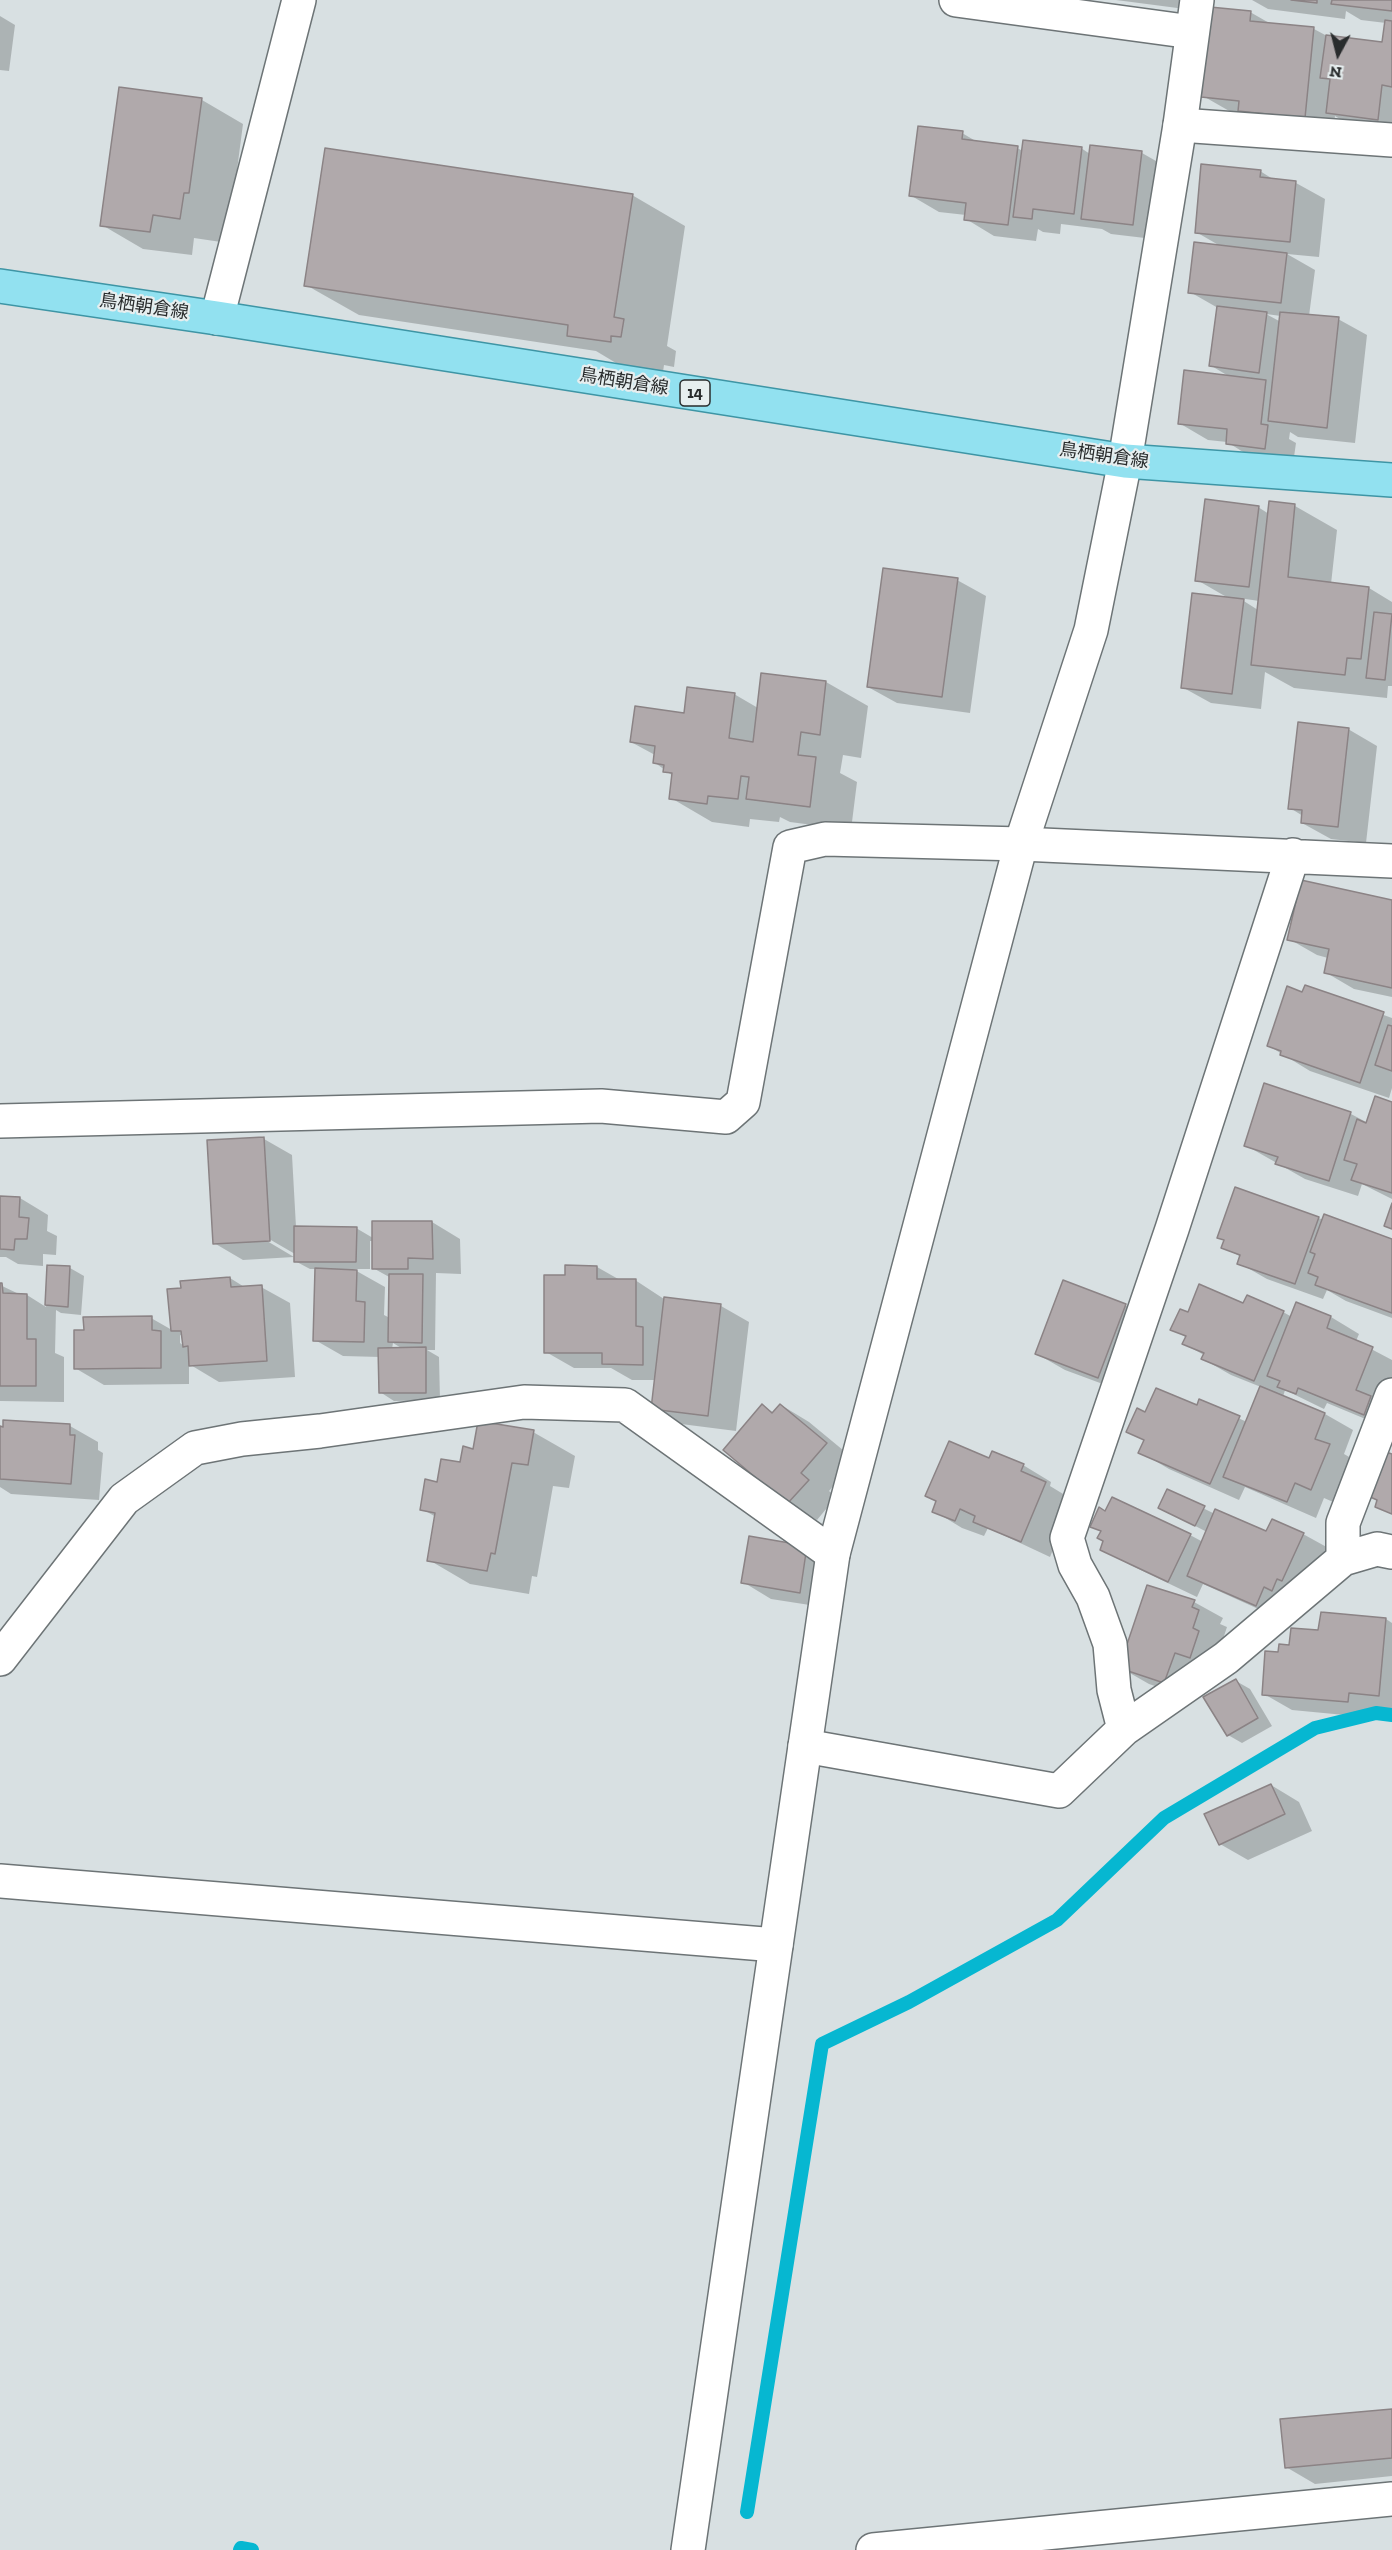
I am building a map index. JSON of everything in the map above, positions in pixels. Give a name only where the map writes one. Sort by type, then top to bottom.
[{"type":"main road","name":"鳥栖朝倉線","points":[[0,286],[1125,460],[1392,480]]},
{"type":"street","points":[[217,318],[299,0]]},
{"type":"street","points":[[956,0],[1192,32]]},
{"type":"street","points":[[688,2550],[832,1554],[1021,844],[1091,630],[1125,460],[1180,124],[1197,0]]},
{"type":"street","points":[[1180,124],[1392,140]]},
{"type":"street","points":[[0,1121],[601,1106],[726,1117],[743,1102],[790,847],[825,839],[1021,844],[1392,861]]},
{"type":"street","points":[[1124,1729],[1114,1690],[1110,1644],[1093,1597],[1075,1565],[1067,1538],[1172,1229],[1293,855]]},
{"type":"street","points":[[1344,1558],[1343,1523],[1392,1395]]},
{"type":"street","points":[[0,1659],[124,1499],[195,1448],[242,1439],[320,1431],[512,1403],[625,1406],[832,1554]]},
{"type":"street","points":[[805,1746],[1059,1791],[1124,1729],[1226,1658],[1344,1558],[1377,1550],[1392,1552]]},
{"type":"street","points":[[0,1881],[776,1945]]},
{"type":"street","points":[[873,2550],[1392,2499]]},
{"type":"building","points":[[1291,0],[1317,0],[1317,3]]},
{"type":"building","points":[[1332,0],[1392,0],[1392,11],[1331,4]]},
{"type":"building","points":[[1210,7],[1251,11],[1250,21],[1314,27],[1305,118],[1238,111],[1239,101],[1201,97]]},
{"type":"building","points":[[1385,20],[1392,21],[1392,87],[1382,85],[1378,120],[1326,113],[1330,79],[1320,78],[1326,35],[1382,42]]},
{"type":"building","points":[[119,87],[202,98],[189,193],[184,193],[180,219],[153,215],[150,232],[100,226]]},
{"type":"building","points":[[918,126],[963,131],[962,139],[1018,146],[1008,225],[964,220],[966,203],[909,196]]},
{"type":"building","points":[[1023,140],[1082,147],[1074,214],[1033,209],[1032,219],[1013,217]]},
{"type":"building","points":[[1090,145],[1142,151],[1133,225],[1081,219]]},
{"type":"building","points":[[325,148],[633,194],[614,317],[624,319],[621,337],[611,336],[611,342],[567,336],[568,325],[304,286]]},
{"type":"building","points":[[1201,164],[1261,170],[1260,177],[1296,181],[1290,242],[1195,233]]},
{"type":"building","points":[[1194,242],[1287,253],[1281,303],[1188,293]]},
{"type":"building","points":[[1217,306],[1267,312],[1259,373],[1209,366]]},
{"type":"building","points":[[1280,312],[1339,317],[1327,428],[1268,421]]},
{"type":"building","points":[[1184,370],[1266,380],[1261,424],[1268,425],[1265,449],[1226,444],[1227,429],[1178,424]]},
{"type":"building","points":[[1205,499],[1259,506],[1249,587],[1195,581]]},
{"type":"building","points":[[1269,501],[1295,504],[1288,577],[1369,587],[1361,659],[1347,658],[1345,675],[1251,665]]},
{"type":"building","points":[[883,568],[958,578],[942,697],[867,687]]},
{"type":"building","points":[[1192,593],[1244,599],[1232,694],[1181,688]]},
{"type":"building","points":[[1374,612],[1392,614],[1385,680],[1366,678]]},
{"type":"building","points":[[761,673],[826,681],[820,735],[801,732],[798,755],[816,757],[810,807],[746,799],[749,777],[741,776],[738,799],[708,796],[707,804],[669,799],[672,773],[663,772],[664,765],[653,763],[655,746],[630,742],[635,706],[684,713],[687,687],[735,693],[729,738],[753,742]]},
{"type":"building","points":[[1298,722],[1349,728],[1338,827],[1301,823],[1302,810],[1288,809]]},
{"type":"building","points":[[1301,880],[1392,900],[1392,988],[1324,973],[1329,949],[1287,940]]},
{"type":"building","points":[[1305,985],[1384,1012],[1360,1083],[1280,1055],[1281,1051],[1267,1046],[1287,986],[1302,992]]},
{"type":"building","points":[[1388,1025],[1392,1026],[1392,1071],[1375,1065]]},
{"type":"building","points":[[1264,1083],[1351,1112],[1329,1181],[1275,1164],[1278,1157],[1244,1146]]},
{"type":"building","points":[[1375,1096],[1392,1102],[1392,1193],[1351,1180],[1357,1164],[1344,1160],[1357,1119],[1366,1123]]},
{"type":"building","points":[[264,1137],[270,1241],[213,1244],[207,1140]]},
{"type":"building","points":[[1235,1187],[1319,1217],[1295,1284],[1237,1264],[1240,1255],[1221,1248],[1224,1240],[1217,1238]]},
{"type":"building","points":[[0,1196],[20,1197],[19,1217],[29,1218],[27,1239],[15,1239],[14,1250],[0,1249]]},
{"type":"building","points":[[1392,1203],[1392,1229],[1384,1226]]},
{"type":"building","points":[[1324,1214],[1392,1239],[1392,1313],[1315,1285],[1318,1277],[1308,1273],[1315,1254],[1310,1252]]},
{"type":"building","points":[[372,1221],[432,1221],[433,1259],[408,1258],[408,1269],[372,1269]]},
{"type":"building","points":[[294,1226],[357,1227],[356,1262],[294,1262]]},
{"type":"building","points":[[47,1265],[70,1266],[68,1307],[45,1305]]},
{"type":"building","points":[[565,1265],[597,1266],[597,1279],[636,1279],[636,1326],[643,1327],[643,1365],[602,1364],[602,1353],[544,1353],[544,1275],[565,1275]]},
{"type":"building","points":[[315,1268],[357,1270],[356,1301],[365,1302],[364,1342],[313,1341]]},
{"type":"building","points":[[389,1274],[423,1274],[422,1343],[388,1342]]},
{"type":"building","points":[[230,1277],[231,1287],[262,1285],[267,1361],[189,1366],[188,1346],[183,1347],[181,1331],[171,1331],[167,1289],[181,1288],[180,1281]]},
{"type":"building","points":[[1063,1280],[1126,1304],[1098,1378],[1035,1354]]},
{"type":"building","points":[[0,1283],[2,1283],[3,1293],[27,1294],[27,1339],[36,1339],[36,1386],[0,1386]]},
{"type":"building","points":[[1199,1284],[1243,1303],[1247,1295],[1284,1311],[1254,1381],[1201,1359],[1204,1353],[1182,1344],[1186,1336],[1170,1330],[1180,1309],[1188,1312]]},
{"type":"building","points":[[664,1297],[721,1304],[708,1416],[651,1409]]},
{"type":"building","points":[[1296,1302],[1331,1316],[1327,1328],[1373,1347],[1356,1390],[1371,1396],[1364,1415],[1298,1388],[1296,1394],[1277,1387],[1280,1381],[1267,1376]]},
{"type":"building","points":[[152,1316],[152,1330],[161,1331],[161,1368],[74,1369],[74,1330],[84,1330],[83,1317]]},
{"type":"building","points":[[426,1347],[426,1393],[379,1393],[378,1348]]},
{"type":"building","points":[[1260,1386],[1325,1413],[1315,1439],[1330,1444],[1311,1490],[1295,1483],[1287,1502],[1223,1477]]},
{"type":"building","points":[[1156,1388],[1197,1405],[1199,1399],[1240,1416],[1210,1484],[1138,1453],[1144,1440],[1126,1432],[1137,1408],[1145,1412]]},
{"type":"building","points":[[762,1404],[772,1413],[780,1404],[827,1443],[801,1473],[809,1480],[787,1504],[723,1450]]},
{"type":"building","points":[[3,1420],[70,1424],[70,1435],[75,1435],[71,1484],[0,1479],[0,1426],[3,1427]]},
{"type":"building","points":[[478,1421],[534,1430],[528,1465],[512,1463],[495,1554],[491,1553],[487,1571],[427,1561],[435,1513],[420,1510],[425,1479],[437,1482],[441,1459],[460,1462],[463,1446],[473,1449]]},
{"type":"building","points":[[949,1441],[989,1458],[992,1451],[1024,1464],[1021,1471],[1046,1482],[1021,1542],[973,1522],[975,1516],[960,1509],[955,1521],[932,1512],[936,1501],[925,1496]]},
{"type":"building","points":[[1386,1452],[1392,1454],[1392,1514],[1375,1507],[1377,1500],[1368,1496]]},
{"type":"building","points":[[1167,1489],[1205,1506],[1195,1526],[1158,1508]]},
{"type":"building","points":[[1112,1497],[1191,1534],[1168,1582],[1100,1550],[1103,1541],[1097,1538],[1101,1531],[1090,1527],[1099,1507],[1105,1511]]},
{"type":"building","points":[[1215,1509],[1266,1531],[1272,1519],[1304,1533],[1282,1581],[1277,1579],[1272,1591],[1264,1587],[1256,1606],[1187,1576]]},
{"type":"building","points":[[749,1536],[807,1546],[800,1593],[741,1583]]},
{"type":"building","points":[[1147,1585],[1195,1600],[1192,1607],[1199,1610],[1193,1628],[1199,1631],[1190,1658],[1175,1653],[1164,1683],[1119,1668]]},
{"type":"building","points":[[1321,1612],[1386,1618],[1379,1696],[1349,1693],[1348,1702],[1262,1695],[1265,1651],[1278,1652],[1279,1644],[1289,1645],[1291,1628],[1318,1630]]},
{"type":"building","points":[[1236,1679],[1258,1718],[1227,1736],[1203,1697]]},
{"type":"building","points":[[1271,1784],[1285,1814],[1219,1845],[1204,1814]]},
{"type":"building","points":[[1392,2409],[1392,2458],[1285,2468],[1280,2419]]},
{"type":"waterway","points":[[747,2512],[822,2044],[909,2002],[1057,1920],[1164,1818],[1315,1728],[1376,1713],[1392,1715]]},
{"type":"waterway","points":[[240,2550],[241,2548],[252,2550]]}]
